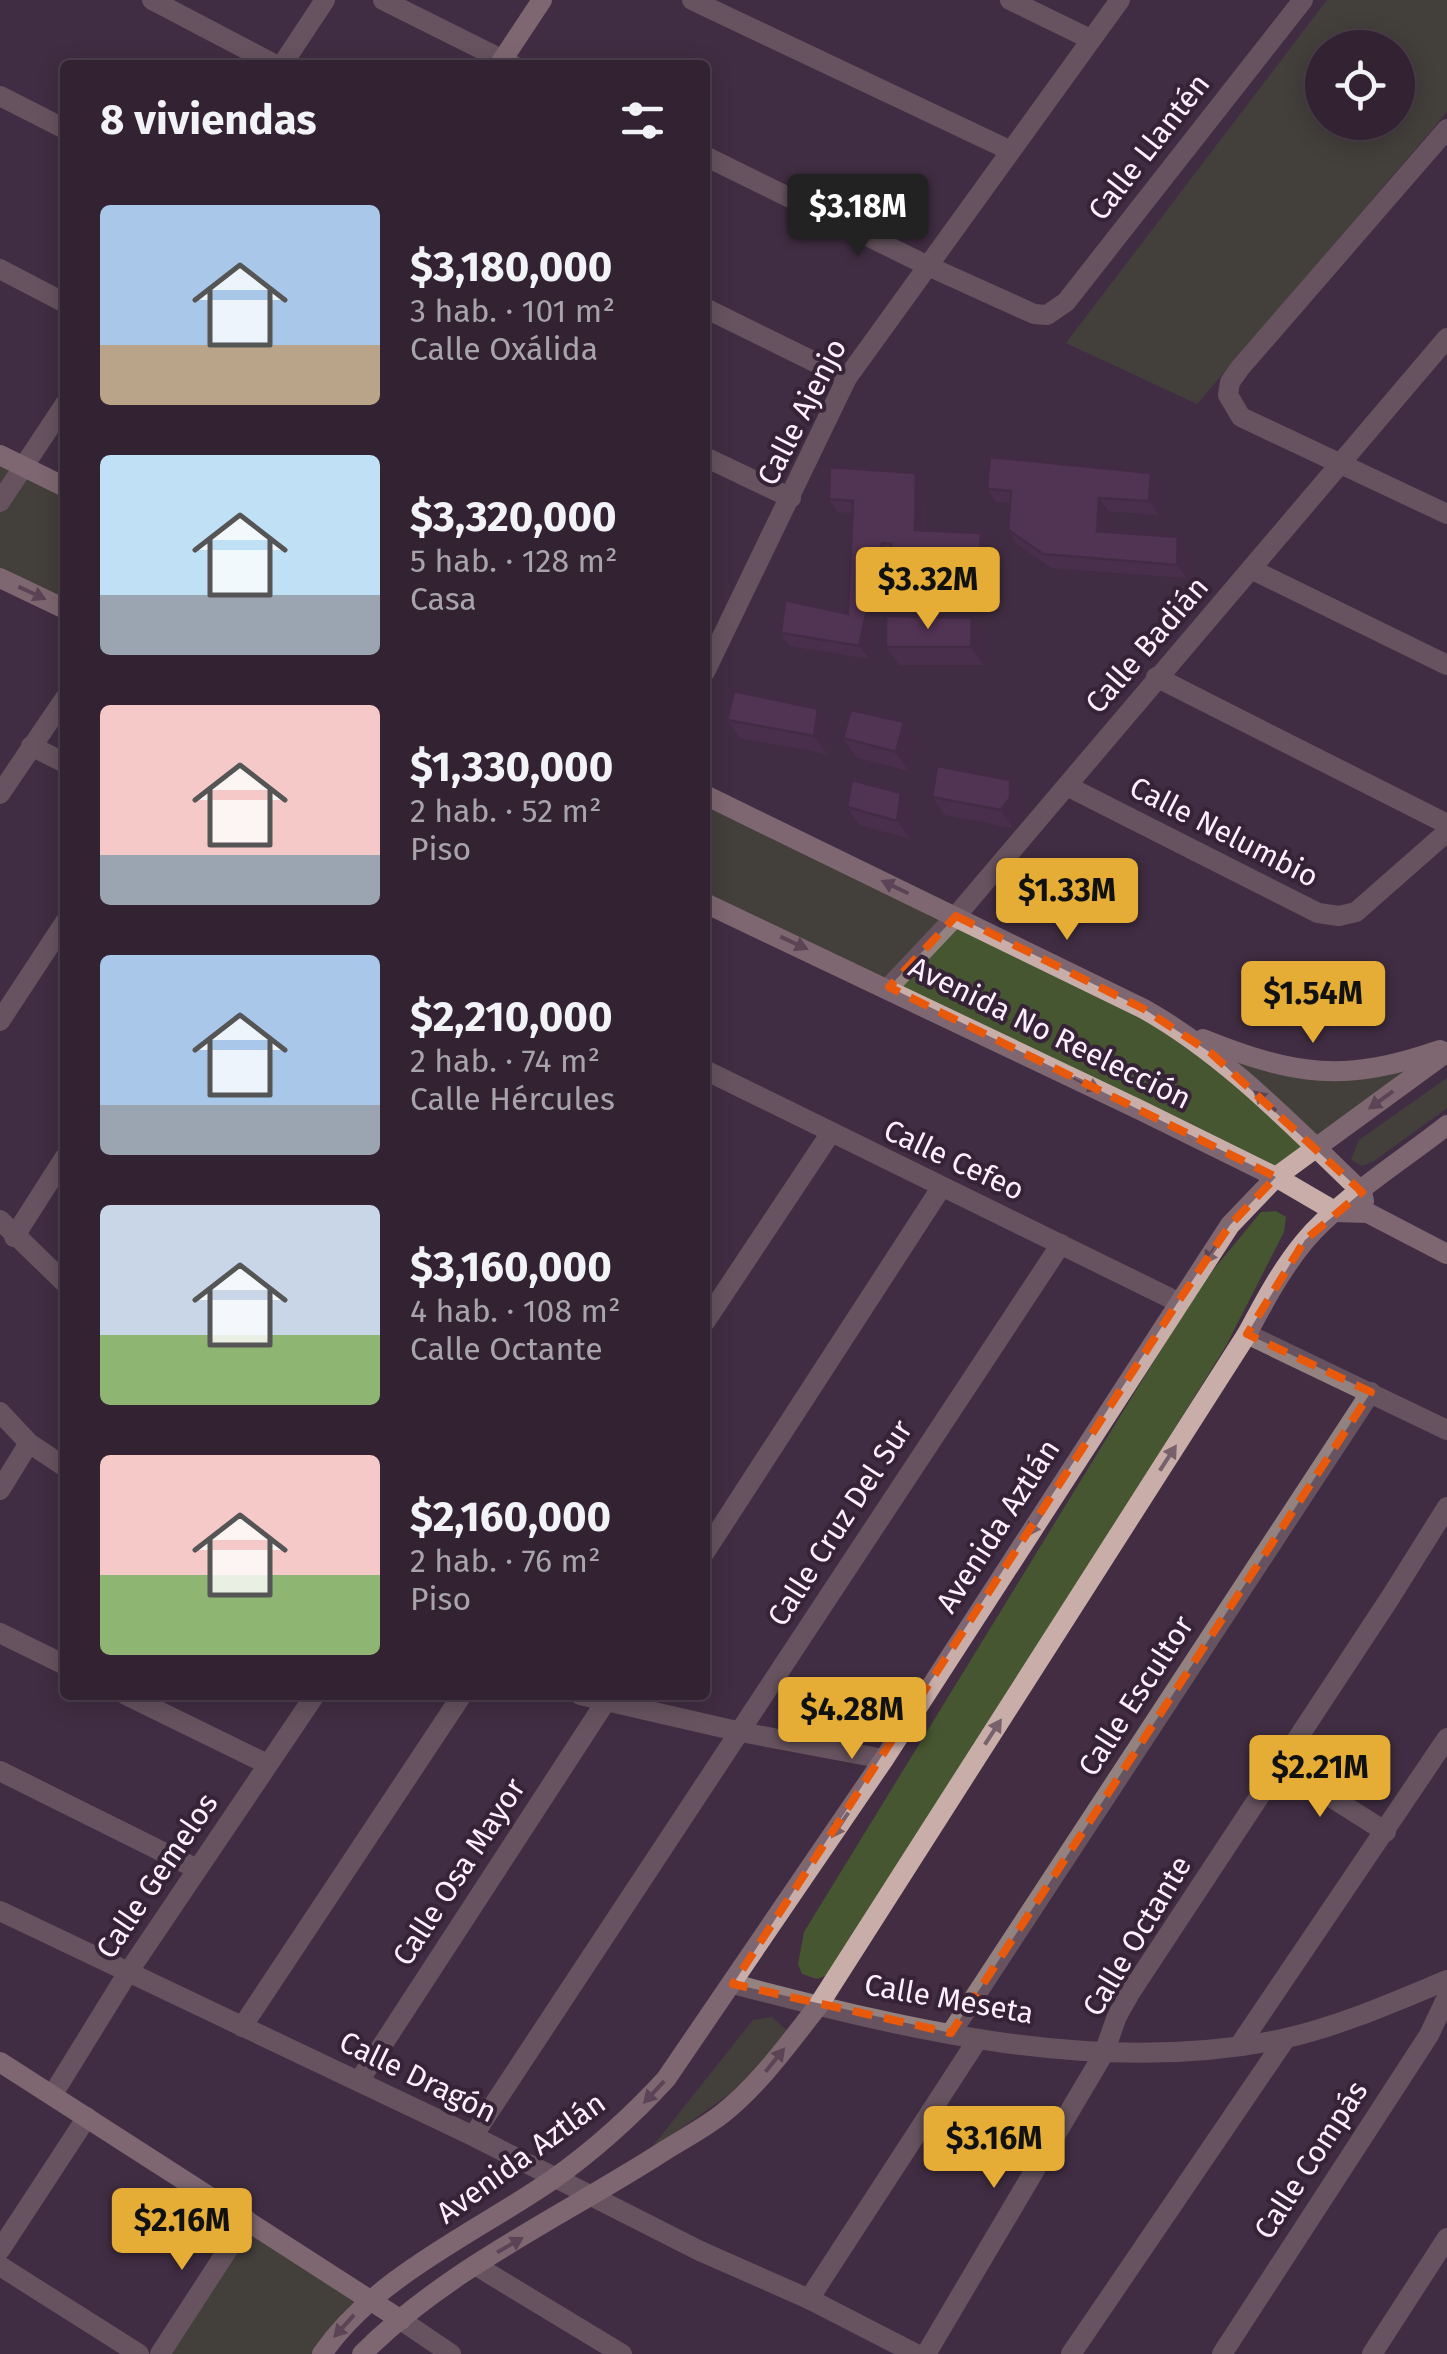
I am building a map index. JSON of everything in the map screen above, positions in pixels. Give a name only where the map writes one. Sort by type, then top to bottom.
[{"type":"main road","points":[[507,60],[542,0]]},
{"type":"main road","points":[[0,454],[60,485]]},
{"type":"main road","points":[[0,578],[60,606]]},
{"type":"main road","name":"Avenida No Reelección","points":[[710,797],[1182,1030],[1362,1192]]},
{"type":"main road","name":"Avenida No Reelección","points":[[710,904],[1276,1177],[1336,1212],[1368,1214],[1447,1254]]},
{"type":"main road","points":[[1182,1030],[1290,1070],[1372,1069],[1447,1050]]},
{"type":"main road","name":"Avenida Aztlán","points":[[322,2354],[368,2300],[555,2178],[641,2106],[666,2079],[884,1760],[1230,1225],[1276,1177],[1447,1050]]},
{"type":"main road","name":"Avenida Aztlán","points":[[362,2354],[474,2265],[593,2197],[720,2115],[755,2085],[818,2006],[1305,1240],[1447,1124]]},
{"type":"main road","points":[[1362,1192],[1368,1214]]},
{"type":"main road","points":[[0,2062],[401,2320]]},
{"type":"street","points":[[152,0],[269,60]]},
{"type":"street","points":[[283,60],[325,0]]},
{"type":"street","points":[[383,0],[499,60]]},
{"type":"street","points":[[692,0],[1009,150]]},
{"type":"street","points":[[1010,0],[1090,39]]},
{"type":"street","name":"Calle Ajenjo","points":[[710,662],[847,378],[1120,0]]},
{"type":"street","name":"Calle Llantén","points":[[928,266],[1034,314],[1046,315],[1066,302],[1303,0]]},
{"type":"street","points":[[0,96],[60,126]]},
{"type":"street","points":[[1447,129],[1240,368],[1230,382],[1228,395],[1241,417],[1447,514]]},
{"type":"street","points":[[710,158],[928,266]]},
{"type":"street","points":[[0,269],[60,300]]},
{"type":"street","points":[[710,310],[847,378]]},
{"type":"street","name":"Calle Badián","points":[[889,988],[1068,786],[1338,462],[1445,345]]},
{"type":"street","points":[[0,502],[60,412]]},
{"type":"street","points":[[710,459],[792,498]]},
{"type":"street","points":[[1251,570],[1447,666]]},
{"type":"street","points":[[710,622],[725,630]]},
{"type":"street","points":[[1156,677],[1447,828]]},
{"type":"street","points":[[0,794],[60,705]]},
{"type":"street","points":[[32,746],[60,760]]},
{"type":"street","name":"Calle Nelumbio","points":[[1068,786],[1318,914],[1339,916],[1356,912],[1447,828]]},
{"type":"street","points":[[0,1021],[60,930]]},
{"type":"street","name":"Calle Cefeo","points":[[710,1079],[1178,1302]]},
{"type":"street","points":[[710,1314],[830,1134]]},
{"type":"street","points":[[60,1162],[7,1228],[60,1279]]},
{"type":"street","points":[[710,1544],[942,1188]]},
{"type":"street","name":"Calle Cruz Del Sur","points":[[473,2136],[1061,1244]]},
{"type":"street","points":[[1247,1334],[1447,1430]]},
{"type":"street","name":"Calle Escultor","points":[[951,2034],[1371,1392]]},
{"type":"street","points":[[0,1412],[29,1444],[60,1464]]},
{"type":"street","points":[[0,1490],[29,1444]]},
{"type":"street","name":"Calle Octante","points":[[926,2354],[1104,2053],[1130,1993],[1447,1507]]},
{"type":"street","points":[[0,1633],[60,1663]]},
{"type":"street","points":[[136,1700],[267,1764]]},
{"type":"street","name":"Calle Gemelos","points":[[53,2094],[127,1974],[312,1700]]},
{"type":"street","points":[[242,2027],[459,1700]]},
{"type":"street","name":"Calle Osa Mayor","points":[[359,2081],[607,1700]]},
{"type":"street","points":[[616,1700],[742,1732],[884,1760]]},
{"type":"street","points":[[1239,2046],[1447,1738]]},
{"type":"street","points":[[1280,1765],[1386,1832]]},
{"type":"street","points":[[0,1771],[198,1869]]},
{"type":"street","name":"Calle Dragón","points":[[0,1911],[473,2136],[916,2354]]},
{"type":"street","name":"Calle Meseta","points":[[733,1984],[951,2034],[1104,2053],[1239,2046],[1286,2038],[1380,2008],[1447,1980]]},
{"type":"street","name":"Calle Compás","points":[[1222,2354],[1429,2036],[1447,1997]]},
{"type":"street","points":[[1071,2354],[1286,2038]]},
{"type":"street","points":[[810,2299],[978,2039]]},
{"type":"street","points":[[0,2250],[88,2116]]},
{"type":"street","points":[[160,2354],[247,2220]]},
{"type":"street","points":[[1372,2354],[1447,2238]]},
{"type":"street","points":[[474,2265],[622,2354]]},
{"type":"street","points":[[0,2266],[139,2354]]},
{"type":"street","points":[[401,2320],[450,2354]]},
{"type":"highlighted area","points":[[956,916],[1144,1009],[1211,1053],[1362,1192],[1305,1240],[1247,1334],[1371,1392],[951,2033],[733,1984],[1178,1302],[1230,1225],[1276,1177],[889,987]]},
{"type":"green space","points":[[1327,0],[1447,0],[1447,112],[1197,404],[1066,343]]},
{"type":"green space","points":[[0,455],[60,485],[60,607],[0,578]]},
{"type":"green space","points":[[710,797],[1182,1030],[1290,1070],[1447,1048],[1276,1177],[710,905]]},
{"type":"green space","points":[[1447,1078],[1447,1108],[1374,1161],[1362,1166],[1351,1160],[1359,1140]]},
{"type":"green space","points":[[1276,1211],[1286,1217],[1284,1232],[1226,1346],[838,1971],[817,1979],[802,1974],[798,1964],[804,1932],[1200,1286],[1261,1212]]},
{"type":"green space","points":[[772,2017],[791,2034],[735,2090],[649,2151],[753,2020]]},
{"type":"green space","points":[[247,2220],[368,2300],[322,2354],[160,2354]]},
{"type":"building","points":[[990,457],[1151,473],[1149,501],[1099,498],[1097,531],[1178,537],[1177,565],[1043,554],[1008,530],[1011,491],[987,489]]},
{"type":"building","points":[[830,467],[916,473],[915,530],[981,533],[980,562],[890,560],[891,544],[882,543],[859,646],[781,633],[785,600],[848,614],[853,501],[829,499]]},
{"type":"building","points":[[886,616],[972,618],[971,647],[886,647]]},
{"type":"building","points":[[734,691],[818,709],[814,736],[727,720]]},
{"type":"building","points":[[851,710],[904,722],[896,752],[843,738]]},
{"type":"building","points":[[937,766],[1010,780],[1010,798],[1000,810],[932,797]]},
{"type":"building","points":[[852,780],[901,793],[897,821],[847,807]]}]
